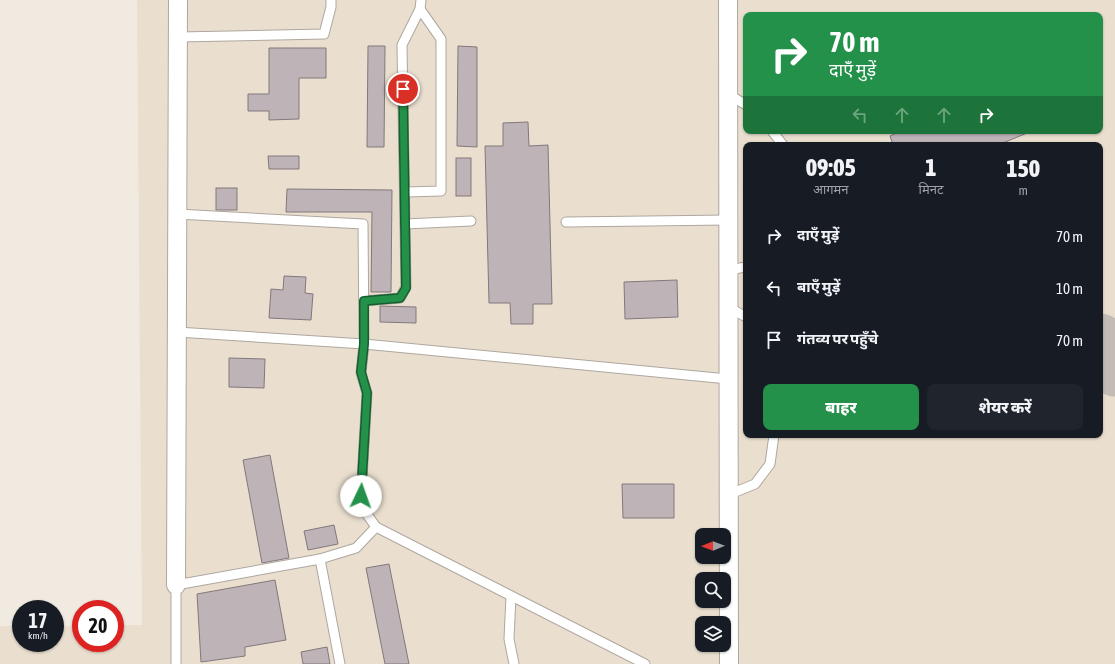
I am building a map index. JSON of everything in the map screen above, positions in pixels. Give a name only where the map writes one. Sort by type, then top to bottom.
[{"type":"street","points":[[176,585],[178,0]]},
{"type":"street","points":[[728,0],[728,664]]},
{"type":"lane","points":[[178,36],[324,34],[331,8],[331,0]]},
{"type":"lane","points":[[405,192],[440,190],[441,39],[420,5]]},
{"type":"lane","points":[[364,301],[400,298],[406,288],[402,45],[420,5]]},
{"type":"lane","points":[[728,94],[743,103]]},
{"type":"lane","points":[[774,134],[781,142]]},
{"type":"lane","points":[[177,214],[363,224],[364,344],[361,372],[367,393],[361,496],[366,513],[376,527],[645,664]]},
{"type":"lane","points":[[566,222],[728,220]]},
{"type":"lane","points":[[405,224],[471,221]]},
{"type":"lane","points":[[728,270],[743,267]]},
{"type":"lane","points":[[728,307],[743,315]]},
{"type":"lane","points":[[177,332],[364,344],[728,379]]},
{"type":"lane","points":[[728,495],[755,484],[770,464],[774,438]]},
{"type":"lane","points":[[176,664],[176,585],[320,559],[356,548],[376,527]]},
{"type":"lane","points":[[320,559],[340,664]]},
{"type":"lane","points":[[511,596],[510,639],[514,664]]},
{"type":"shaded area","points":[[137,0],[1115,0],[1115,664],[0,664],[0,626],[12,626],[12,652],[64,652],[64,626],[72,626],[72,652],[124,652],[124,625],[142,625]]},
{"type":"building","points":[[368,46],[385,46],[384,147],[367,147]]},
{"type":"building","points":[[458,46],[477,47],[477,147],[457,146]]},
{"type":"building","points":[[269,48],[326,48],[326,78],[299,78],[299,119],[269,120],[269,111],[248,111],[248,94],[269,94]]},
{"type":"building","points":[[528,122],[529,146],[548,145],[552,304],[533,304],[533,324],[511,324],[510,303],[489,303],[485,146],[503,146],[503,123]]},
{"type":"building","points":[[894,134],[1025,134],[1005,142],[892,142],[890,136]]},
{"type":"building","points":[[268,156],[299,156],[299,169],[269,169]]},
{"type":"building","points":[[456,158],[471,158],[471,196],[456,196]]},
{"type":"building","points":[[216,188],[237,188],[237,210],[216,210]]},
{"type":"building","points":[[287,189],[392,190],[391,292],[371,292],[372,212],[286,212]]},
{"type":"building","points":[[284,276],[306,277],[305,293],[313,294],[311,320],[269,318],[271,289],[283,290]]},
{"type":"building","points":[[677,280],[678,317],[625,319],[624,282]]},
{"type":"building","points":[[380,306],[416,307],[416,323],[380,322]]},
{"type":"building","points":[[229,358],[265,359],[264,388],[229,387]]},
{"type":"building","points":[[270,455],[289,558],[262,563],[243,460]]},
{"type":"building","points":[[622,484],[674,484],[674,518],[623,518]]},
{"type":"building","points":[[334,525],[338,544],[308,550],[304,531]]},
{"type":"building","points":[[389,564],[409,664],[385,664],[366,568]]},
{"type":"building","points":[[275,580],[286,640],[245,647],[245,656],[201,662],[197,594]]},
{"type":"building","points":[[327,647],[330,664],[303,664],[301,652]]},
{"type":"taxiway","points":[[1103,345],[1115,371]]},
{"type":"route","points":[[361,496],[367,393],[361,372],[364,344],[364,301],[400,298],[406,288],[403,89]]}]
